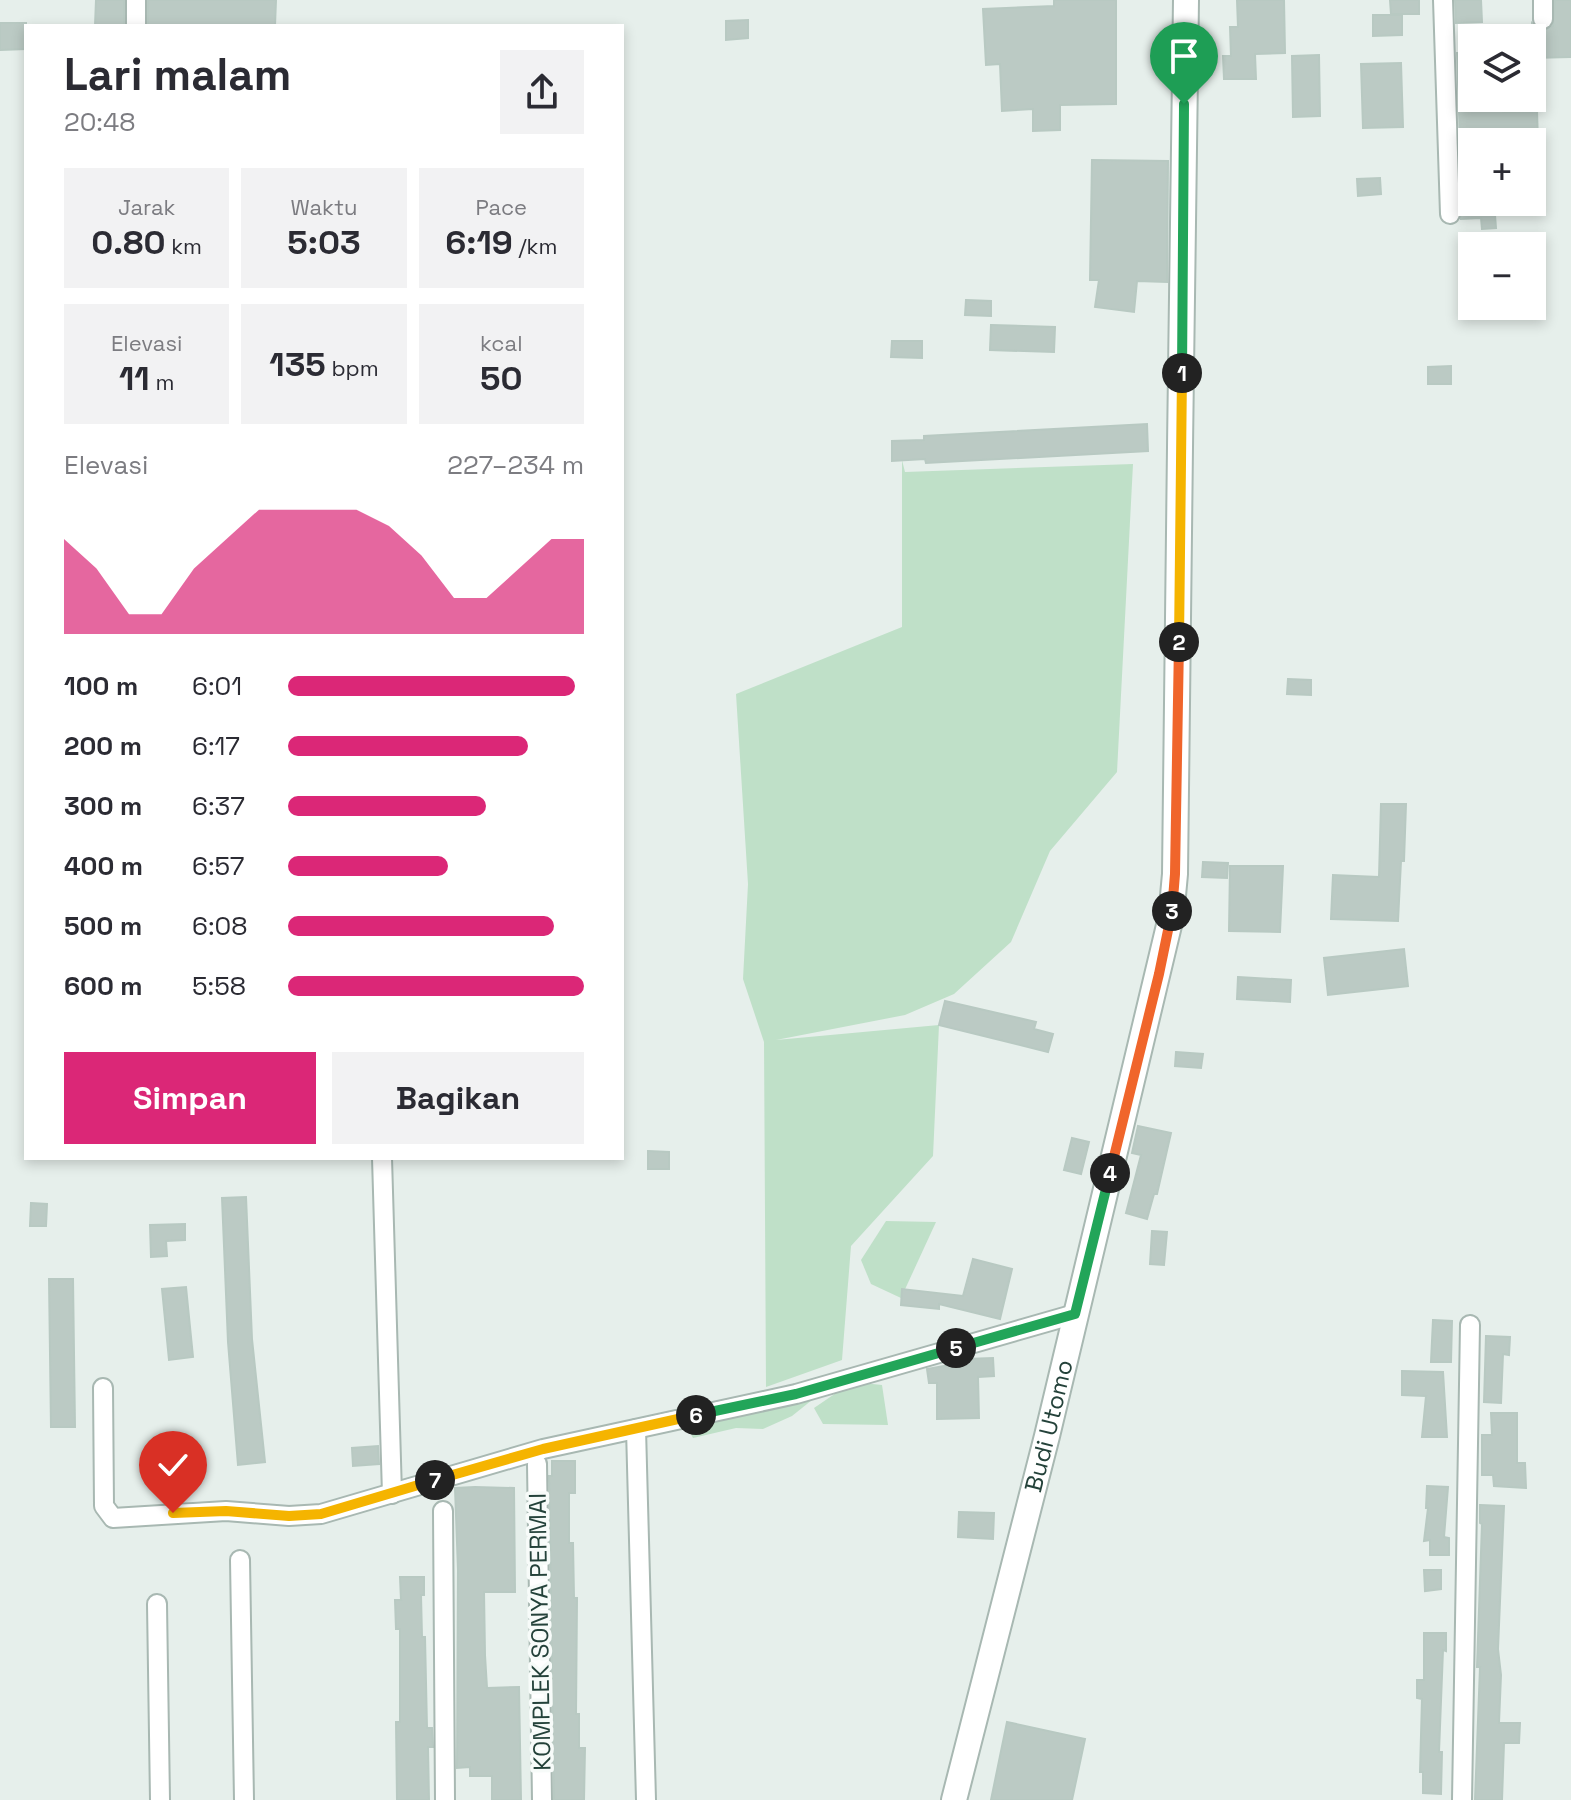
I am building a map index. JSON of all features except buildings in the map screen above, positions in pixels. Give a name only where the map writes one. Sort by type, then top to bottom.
[{"type":"street","points":[[136,0],[136,24]]},
{"type":"street","name":"Budi Utomo","points":[[954,1800],[1171,917],[1181,562],[1186,0]]},
{"type":"street","points":[[1443,0],[1450,214]]},
{"type":"street","points":[[1543,0],[1543,19]]},
{"type":"street","points":[[382,1160],[392,1494]]},
{"type":"street","points":[[103,1388],[104,1506],[113,1518],[226,1511],[289,1516],[321,1514],[543,1449],[796,1394],[1075,1314]]},
{"type":"street","points":[[1462,1800],[1470,1325]]},
{"type":"street","points":[[636,1429],[646,1800]]},
{"type":"street","name":"KOMPLEK SONYA PERMAI","points":[[537,1464],[542,1800]]},
{"type":"street","points":[[443,1511],[445,1800]]},
{"type":"street","points":[[240,1560],[244,1800]]},
{"type":"street","points":[[157,1604],[160,1800]]},
{"type":"green space","points":[[902,460],[905,472],[1133,464],[1117,772],[1050,851],[1011,942],[954,994],[905,1015],[776,1040],[939,1025],[933,1156],[851,1246],[842,1360],[766,1387],[764,1042],[743,979],[748,884],[736,694],[902,627]]},
{"type":"green space","points":[[886,1221],[936,1222],[901,1298],[871,1284],[861,1260]]},
{"type":"green space","points":[[863,1383],[882,1385],[888,1425],[823,1424],[814,1408],[839,1391]]},
{"type":"green space","points":[[817,1396],[792,1416],[763,1429],[736,1428],[693,1438],[686,1425]]},
{"type":"route","points":[[173,1513],[321,1514],[543,1449],[796,1394],[1075,1314],[1159,974],[1171,917],[1175,874],[1184,104]]}]
